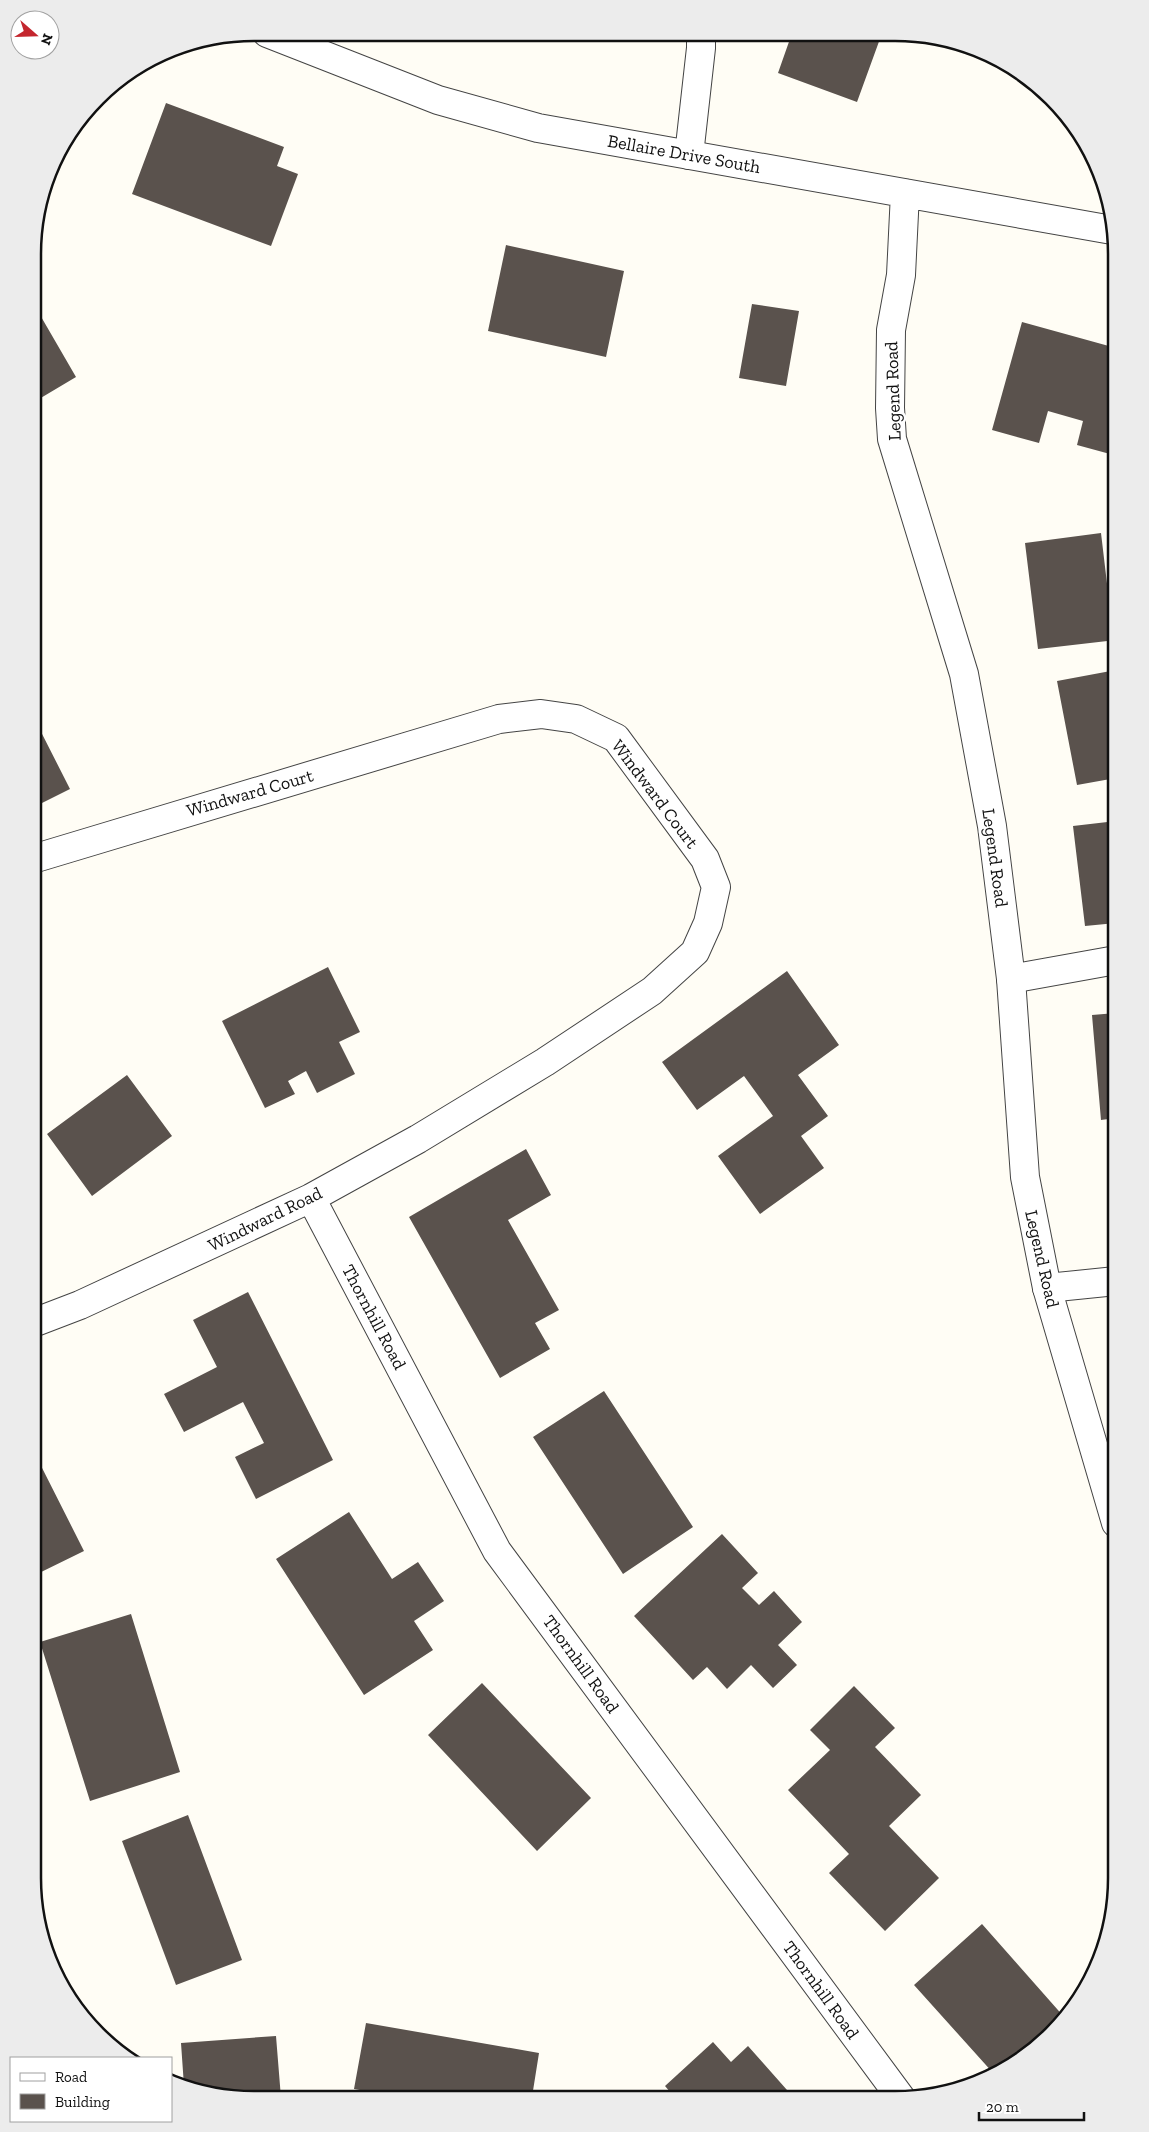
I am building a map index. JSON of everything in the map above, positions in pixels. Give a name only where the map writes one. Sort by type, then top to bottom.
[{"type":"street","name":"Bellaire Drive South","points":[[287,41],[438,100],[489,116],[538,128],[1106,229]]},
{"type":"street","points":[[688,155],[701,41]]},
{"type":"street","name":"Legend Road","points":[[905,193],[901,276],[891,330],[890,408],[892,438],[964,674],[992,826],[1011,979],[1025,1177],[1046,1288],[1108,1496]]},
{"type":"street","name":"Windward Court","points":[[41,856],[499,719],[541,714],[576,719],[616,738],[705,859],[716,887],[708,923],[695,952],[652,991],[545,1062],[488,1096]]},
{"type":"street","points":[[1011,979],[1108,961]]},
{"type":"street","name":"Windward Road","points":[[41,1320],[80,1305],[311,1198],[418,1139],[488,1096]]},
{"type":"street","name":"Thornhill Road","points":[[311,1198],[497,1551],[896,2091]]},
{"type":"street","points":[[1046,1288],[1108,1282]]},
{"type":"building","points":[[789,41],[879,41],[857,102],[778,73]]},
{"type":"building","points":[[166,103],[284,147],[277,166],[298,174],[271,246],[132,194]]},
{"type":"building","points":[[506,245],[624,271],[606,357],[488,331]]},
{"type":"building","points":[[752,304],[799,311],[786,386],[739,378]]},
{"type":"building","points":[[41,317],[76,377],[41,398]]},
{"type":"building","points":[[1022,322],[1108,346],[1108,453],[1077,445],[1083,421],[1048,411],[1039,443],[992,430]]},
{"type":"building","points":[[1101,533],[1108,592],[1108,641],[1038,649],[1025,543]]},
{"type":"building","points":[[1108,671],[1108,779],[1077,785],[1057,681]]},
{"type":"building","points":[[41,732],[70,789],[41,804]]},
{"type":"building","points":[[1108,822],[1108,924],[1085,926],[1073,826]]},
{"type":"building","points":[[328,967],[360,1032],[339,1042],[355,1074],[317,1093],[306,1071],[288,1081],[295,1094],[265,1108],[222,1021]]},
{"type":"building","points":[[787,971],[839,1045],[798,1075],[828,1116],[801,1136],[824,1168],[760,1214],[718,1156],[773,1116],[744,1076],[697,1110],[662,1062]]},
{"type":"building","points":[[1108,1014],[1108,1119],[1101,1120],[1092,1015]]},
{"type":"building","points":[[127,1075],[172,1136],[92,1196],[47,1134]]},
{"type":"building","points":[[526,1149],[551,1195],[508,1220],[559,1310],[535,1323],[550,1349],[500,1378],[409,1217]]},
{"type":"building","points":[[248,1292],[333,1460],[256,1499],[235,1457],[264,1443],[243,1402],[184,1432],[164,1394],[217,1367],[193,1320]]},
{"type":"building","points":[[604,1391],[693,1527],[623,1574],[533,1437]]},
{"type":"building","points":[[41,1466],[84,1551],[41,1572]]},
{"type":"building","points":[[349,1512],[392,1579],[418,1562],[444,1601],[414,1621],[433,1650],[364,1695],[276,1559]]},
{"type":"building","points":[[722,1534],[758,1573],[742,1588],[759,1605],[774,1591],[802,1622],[778,1645],[797,1665],[773,1688],[751,1665],[727,1689],[707,1667],[693,1680],[634,1616]]},
{"type":"building","points":[[131,1614],[180,1772],[90,1801],[41,1642]]},
{"type":"building","points":[[482,1683],[591,1798],[537,1851],[428,1735]]},
{"type":"building","points":[[854,1686],[895,1728],[875,1747],[921,1795],[889,1826],[939,1878],[885,1931],[829,1873],[849,1854],[788,1790],[830,1750],[810,1730]]},
{"type":"building","points":[[188,1815],[242,1960],[176,1985],[122,1841]]},
{"type":"building","points":[[982,1924],[1060,2012],[1024,2047],[989,2069],[914,1985]]},
{"type":"building","points":[[366,2023],[539,2053],[533,2091],[365,2091],[354,2089]]},
{"type":"building","points":[[276,2036],[280,2091],[227,2089],[183,2078],[181,2043]]},
{"type":"building","points":[[713,2042],[731,2062],[748,2046],[787,2090],[669,2091],[665,2086]]}]
